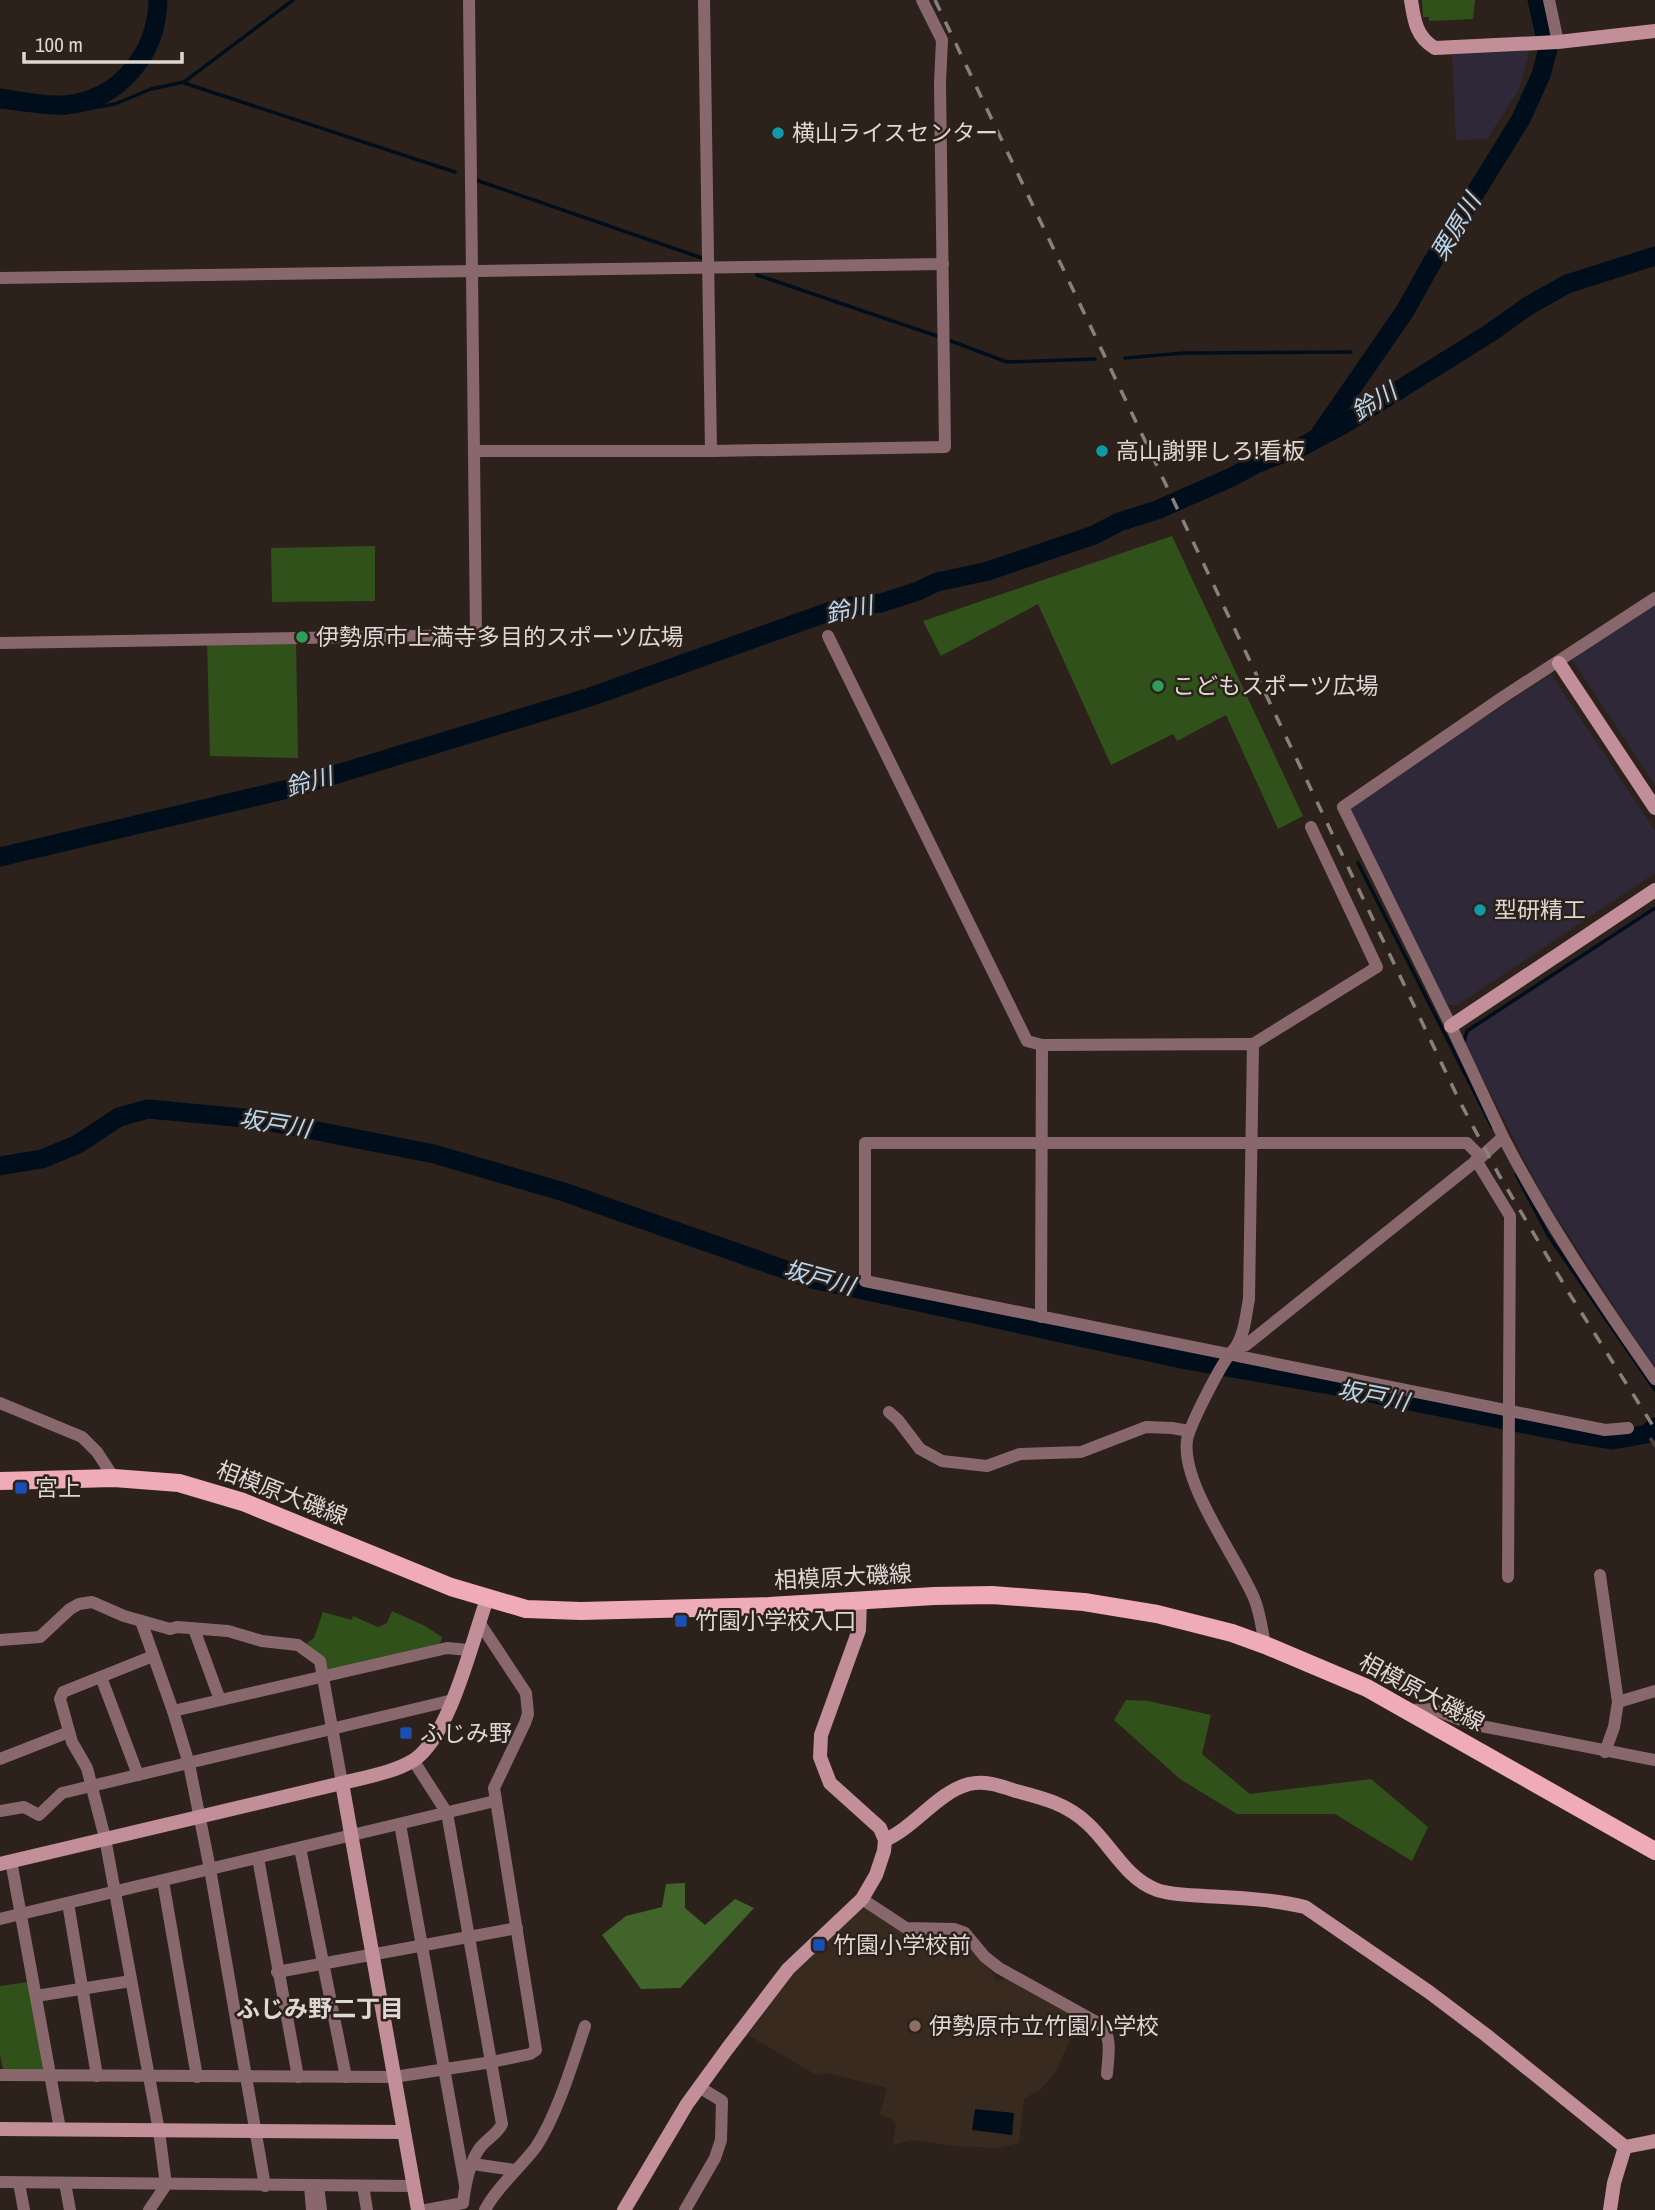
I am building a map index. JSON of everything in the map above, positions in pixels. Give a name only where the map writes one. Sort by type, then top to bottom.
[{"type":"main road","name":"相模原大磯線","points":[[0,1481],[114,1478],[169,1481],[243,1502],[414,1573],[487,1599],[526,1609],[559,1611],[769,1606],[957,1595],[1051,1598],[1157,1614],[1232,1633],[1347,1679],[1408,1710],[1655,1851]]},
{"type":"street","points":[[0,643],[476,635],[469,0]]},
{"type":"street","points":[[704,0],[711,451]]},
{"type":"street","points":[[474,451],[945,447],[940,83],[942,40],[922,0]]},
{"type":"street","points":[[1411,0],[1415,24],[1421,37],[1435,48],[1556,42],[1655,31]]},
{"type":"street","points":[[1549,0],[1556,42]]},
{"type":"street","points":[[0,278],[943,264]]},
{"type":"street","points":[[1655,598],[1503,697],[1343,807],[1534,1197],[1590,1287],[1655,1379]]},
{"type":"street","points":[[828,636],[1027,1041],[1042,1045],[1252,1044],[1377,967],[1311,827]]},
{"type":"street","points":[[1559,663],[1655,808]]},
{"type":"street","points":[[1451,1026],[1655,890]]},
{"type":"street","points":[[1252,1044],[1249,1298],[1243,1330],[1189,1431],[1186,1443],[1191,1472],[1203,1501],[1254,1599],[1265,1645]]},
{"type":"street","points":[[1041,1317],[1042,1045]]},
{"type":"street","points":[[1232,1351],[1246,1345],[1503,1137]]},
{"type":"street","points":[[1508,1577],[1507,1411],[1510,1216],[1468,1143],[865,1143],[865,1280],[1041,1317],[1232,1351],[1507,1411],[1605,1430],[1628,1428]]},
{"type":"street","points":[[0,1403],[82,1437],[97,1452],[114,1478]]},
{"type":"street","points":[[889,1412],[920,1449],[942,1461],[987,1466],[1020,1454],[1081,1452],[1146,1427],[1172,1427],[1189,1431]]},
{"type":"street","points":[[1600,1575],[1618,1702],[1614,1727],[1605,1752]]},
{"type":"street","points":[[60,2129],[21,1914],[6,1863],[342,1783],[388,1771],[413,1760],[425,1750],[442,1728],[487,1599]]},
{"type":"street","points":[[624,2210],[699,2087],[788,1969],[862,1899],[876,1875],[885,1840],[880,1828],[830,1783],[821,1757],[821,1735],[859,1630],[860,1601]]},
{"type":"street","points":[[0,1640],[40,1637],[70,1609],[92,1602],[170,1629],[177,1627],[228,1631],[262,1641],[298,1645],[320,1661],[418,2210]]},
{"type":"street","points":[[141,1621],[189,1764],[265,2186]]},
{"type":"street","points":[[0,2075],[394,2077],[445,2071],[530,2054],[536,2050],[494,1788],[525,1723],[528,1704],[526,1693],[479,1622]]},
{"type":"street","points":[[194,1629],[220,1700]]},
{"type":"street","points":[[173,1712],[447,1648],[469,1650]]},
{"type":"street","points":[[149,2210],[166,2185],[159,2131],[105,1838],[87,1768],[69,1732],[60,1699],[63,1692],[153,1656]]},
{"type":"street","points":[[101,1677],[138,1775]]},
{"type":"street","points":[[1618,1702],[1655,1691]]},
{"type":"street","points":[[0,1811],[24,1807],[39,1815],[62,1793],[453,1700]]},
{"type":"street","points":[[1408,1710],[1432,1709],[1471,1724],[1655,1760]]},
{"type":"street","points":[[0,1759],[69,1732]]},
{"type":"street","points":[[413,1760],[447,1812],[502,2124],[499,2132],[478,2151],[465,2185],[463,2203],[426,2210]]},
{"type":"street","points":[[885,1840],[897,1835],[957,1788],[972,1783],[993,1784],[1048,1799],[1071,1810],[1087,1823],[1128,1870],[1157,1890],[1176,1894],[1282,1901],[1305,1907],[1486,2035],[1625,2147]]},
{"type":"street","points":[[0,1919],[495,1801]]},
{"type":"street","points":[[400,1824],[465,2185]]},
{"type":"street","points":[[300,1848],[346,2077]]},
{"type":"street","points":[[258,1858],[298,2077]]},
{"type":"street","points":[[163,1881],[197,2077]]},
{"type":"street","points":[[862,1899],[906,1928],[954,1929],[965,1933],[985,1957],[999,1968],[1100,2024],[1106,2029],[1109,2041],[1107,2074]]},
{"type":"street","points":[[68,1903],[97,2076]]},
{"type":"street","points":[[277,1972],[517,1928]]},
{"type":"street","points":[[36,1996],[131,1981]]},
{"type":"street","points":[[485,2210],[511,2178],[514,2170],[536,2147],[585,2026]]},
{"type":"street","points":[[685,2210],[715,2158],[721,2140],[722,2101],[699,2087]]},
{"type":"street","points":[[0,2129],[404,2132]]},
{"type":"street","points":[[1625,2147],[1655,2141]]},
{"type":"street","points":[[1610,2210],[1614,2183],[1625,2147]]},
{"type":"street","points":[[473,2164],[514,2170]]},
{"type":"street","points":[[0,2182],[413,2186]]},
{"type":"street","points":[[19,2183],[24,2210]]},
{"type":"street","points":[[65,2183],[70,2210]]},
{"type":"street","points":[[312,2210],[314,2186]]},
{"type":"street","points":[[314,2186],[321,2210]]},
{"type":"street","points":[[363,2186],[367,2210]]},
{"type":"shaded area","points":[[1529,49],[1518,91],[1487,139],[1456,140],[1452,53]]},
{"type":"shaded area","points":[[1655,604],[1655,785],[1572,659]]},
{"type":"shaded area","points":[[1551,674],[1655,831],[1655,873],[1456,1006],[1446,1004],[1349,811],[1350,806]]},
{"type":"shaded area","points":[[1655,905],[1655,1370],[1541,1192],[1463,1040],[1466,1031]]},
{"type":"shaded area","name":"伊勢原市立竹園小学校","points":[[868,1907],[906,1931],[950,1932],[963,1937],[995,1976],[995,1981],[1015,1978],[1080,2017],[1056,2071],[1042,2088],[1024,2099],[1019,2143],[996,2148],[911,2140],[893,2145],[896,2124],[880,2115],[887,2088],[827,2073],[816,2075],[748,2035],[795,1970],[863,1908]]},
{"type":"green space","points":[[1422,0],[1475,0],[1473,19],[1429,21],[1429,17],[1423,17]]},
{"type":"green space","name":"こどもスポーツ広場","points":[[1172,536],[1303,816],[1278,829],[1226,715],[1177,741],[1173,734],[1111,765],[1038,604],[941,656],[923,621]]},
{"type":"green space","points":[[375,546],[375,601],[272,602],[271,548]]},
{"type":"green space","points":[[296,640],[298,758],[210,756],[207,641]]},
{"type":"green space","points":[[392,1611],[442,1637],[440,1644],[326,1672],[307,1643],[314,1638],[323,1612],[352,1620],[353,1616],[378,1627],[387,1623]]},
{"type":"green space","points":[[1126,1700],[1148,1701],[1211,1715],[1202,1754],[1250,1794],[1371,1779],[1428,1827],[1412,1861],[1335,1814],[1237,1814],[1180,1779],[1114,1720]]},
{"type":"green space","points":[[685,1883],[685,1908],[705,1925],[735,1899],[754,1908],[680,1988],[641,1989],[602,1935],[626,1916],[662,1907],[666,1884]]},
{"type":"green space","points":[[28,1982],[43,2071],[3,2069],[0,2055],[0,1986]]},
{"type":"water","points":[[975,2109],[1014,2113],[1012,2135],[972,2130]]},
{"type":"waterway","points":[[0,98],[65,105],[103,94],[132,71],[143,55],[156,20],[158,0]]},
{"type":"waterway","points":[[0,107],[64,113],[115,104],[151,89],[184,82],[293,0]]},
{"type":"waterway","name":"栗原川","points":[[1320,434],[1405,311],[1521,119],[1541,75],[1548,49],[1537,0]]},
{"type":"waterway","points":[[184,83],[455,172]]},
{"type":"waterway","points":[[476,180],[702,258]]},
{"type":"waterway","name":"鈴川","points":[[0,857],[288,789],[590,697],[842,607],[881,603],[937,582],[988,571],[1094,535],[1119,522],[1157,510],[1258,463],[1303,446],[1346,423],[1490,333],[1528,306],[1567,284],[1655,256]]},
{"type":"waterway","points":[[757,275],[937,336]]},
{"type":"waterway","points":[[951,341],[1007,362],[1095,359]]},
{"type":"waterway","points":[[1125,358],[1184,353],[1351,352]]},
{"type":"waterway","points":[[1358,863],[1492,1127]]},
{"type":"waterway","points":[[1464,1042],[1467,1031],[1655,908]]},
{"type":"waterway","name":"坂戸川","points":[[0,1166],[42,1159],[78,1144],[119,1117],[148,1109],[256,1119],[434,1154],[564,1192],[812,1279],[1186,1360],[1330,1385],[1570,1433],[1613,1440],[1647,1434],[1655,1427]]},
{"type":"waterway","points":[[1516,1174],[1548,1235],[1655,1390]]},
{"type":"railway","points":[[935,0],[1460,1102],[1499,1175],[1569,1293],[1655,1429]]},
{"type":"place","name":"横山ライスセンター","points":[[778,133]]},
{"type":"place","name":"高山謝罪しろ!看板","points":[[1102,451]]},
{"type":"place","name":"伊勢原市上満寺多目的スポーツ広場","points":[[302,637]]},
{"type":"place","name":"こどもスポーツ広場","points":[[1158,686]]},
{"type":"place","name":"型研精工","points":[[1480,910]]},
{"type":"place","name":"宮上","points":[[21,1488]]},
{"type":"place","name":"竹園小学校入口","points":[[681,1621]]},
{"type":"place","name":"ふじみ野","points":[[406,1733]]},
{"type":"place","name":"竹園小学校前","points":[[819,1945]]},
{"type":"place","name":"伊勢原市立竹園小学校","points":[[915,2026]]},
{"type":"district","name":"ふじみ野二丁目","points":[[320,2009]]}]
